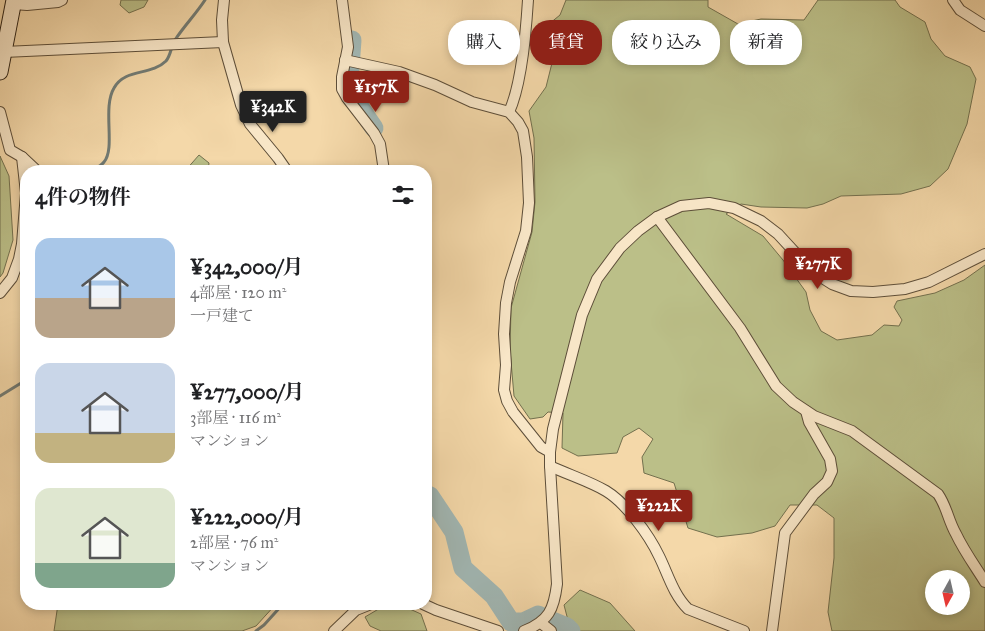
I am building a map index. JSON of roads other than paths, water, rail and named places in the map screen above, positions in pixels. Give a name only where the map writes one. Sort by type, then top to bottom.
[{"type":"street","points":[[0,72],[14,2],[27,5],[62,0]]},
{"type":"street","points":[[224,0],[222,20],[223,42],[240,105],[254,129],[283,165]]},
{"type":"street","points":[[342,0],[347,40],[342,89],[380,144],[383,165]]},
{"type":"street","points":[[509,112],[515,99],[526,27],[528,0]]},
{"type":"street","points":[[953,0],[960,10],[985,26]]},
{"type":"street","points":[[4,52],[223,42]]},
{"type":"street","points":[[345,60],[399,72],[435,85],[472,102],[509,112],[518,122],[525,138],[529,195],[526,231],[510,282],[506,303],[504,390],[513,412],[541,447],[550,452]]},
{"type":"street","points":[[0,112],[10,150],[31,165]]},
{"type":"street","points":[[22,157],[23,165]]},
{"type":"street","points":[[524,631],[541,623],[549,614],[555,600],[557,584],[550,452],[553,429],[582,315],[598,279],[620,248],[638,231],[657,217],[681,206],[709,204],[734,208],[761,221],[778,234],[813,272],[832,284],[850,291],[873,292],[905,288],[929,282],[985,254]]},
{"type":"street","points":[[657,217],[740,328],[776,386],[806,411],[852,431],[938,494],[946,505],[948,519],[956,536],[985,582]]},
{"type":"street","points":[[0,293],[12,278],[20,259]]},
{"type":"street","points":[[772,631],[785,533],[814,494],[827,482],[832,471],[830,459],[812,430],[806,411]]},
{"type":"street","points":[[550,466],[608,492],[631,512],[659,554],[672,586],[688,609],[744,631]]},
{"type":"street","points":[[432,608],[498,631]]},
{"type":"street","points":[[334,631],[356,610]]},
{"type":"street","points":[[541,623],[550,631]]},
{"type":"waterway","points":[[101,165],[107,156],[109,147],[109,106],[114,88],[125,77],[153,69],[166,61],[175,40],[205,0]]},
{"type":"waterway","points":[[352,40],[349,81],[351,94],[374,128]]},
{"type":"waterway","points":[[0,396],[20,384]]},
{"type":"waterway","points":[[432,499],[454,532],[463,568],[494,596],[511,622],[523,622],[538,615],[567,627],[571,631]]},
{"type":"waterway","points":[[256,631],[278,610]]}]
